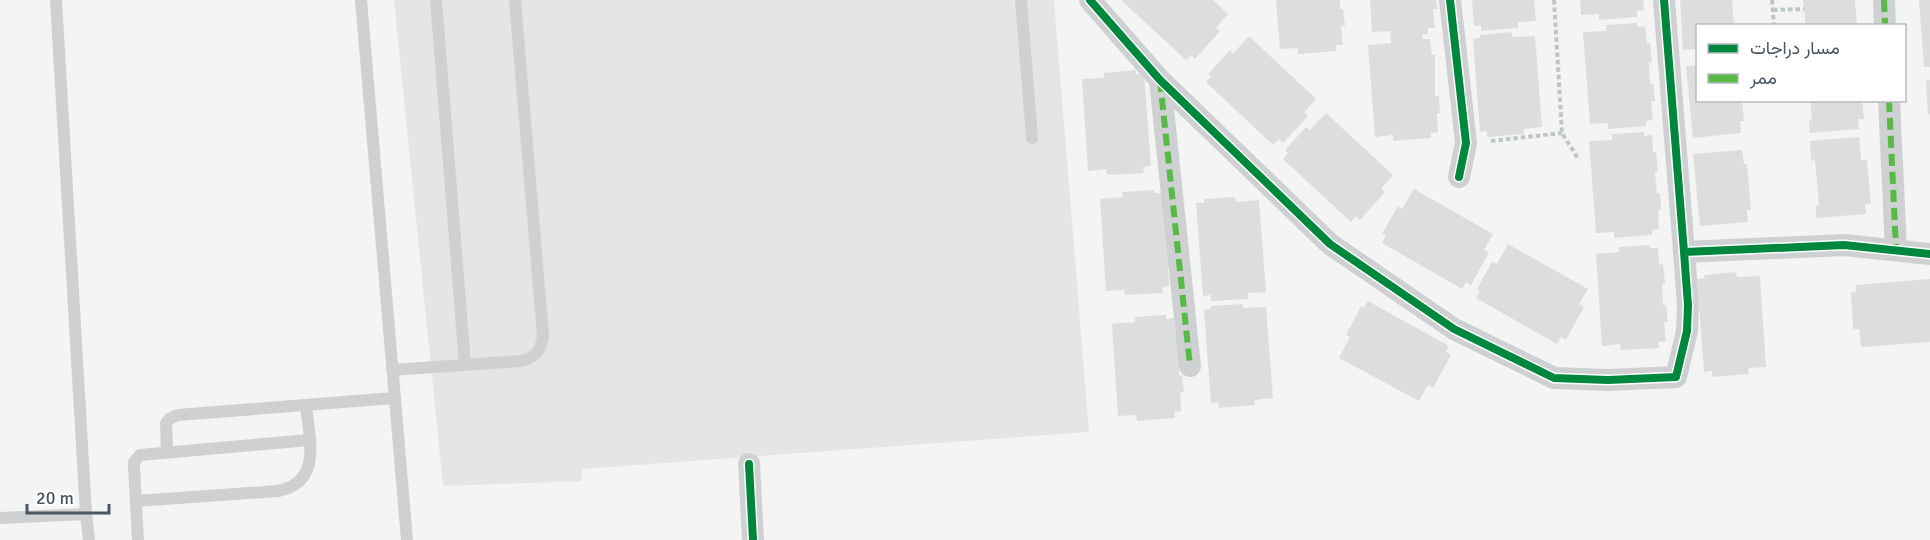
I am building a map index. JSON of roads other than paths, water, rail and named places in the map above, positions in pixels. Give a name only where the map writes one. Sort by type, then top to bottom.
[{"type":"street","points":[[1090,0],[1160,80],[1330,244],[1454,329],[1554,378],[1608,380],[1676,376],[1687,331],[1684,252],[1664,0]]},
{"type":"street","points":[[1450,0],[1466,143],[1459,177]]},
{"type":"street","points":[[1884,0],[1885,24]]},
{"type":"street","points":[[1160,80],[1190,366]]},
{"type":"street","points":[[1889,102],[1896,249]]},
{"type":"street","points":[[1684,252],[1844,245],[1930,254]]},
{"type":"street","points":[[749,464],[753,540]]},
{"type":"lane","points":[[56,0],[89,540]]},
{"type":"lane","points":[[361,0],[407,540]]},
{"type":"lane","points":[[436,0],[465,365]]},
{"type":"lane","points":[[392,370],[522,361],[531,359],[542,345],[516,0]]},
{"type":"lane","points":[[1021,0],[1032,138]]},
{"type":"lane","points":[[167,452],[166,423],[173,416],[394,398]]},
{"type":"lane","points":[[136,501],[291,489],[309,470],[311,457],[306,405]]},
{"type":"lane","points":[[138,540],[134,466],[136,458],[144,454],[309,440]]},
{"type":"lane","points":[[0,518],[86,514]]}]
